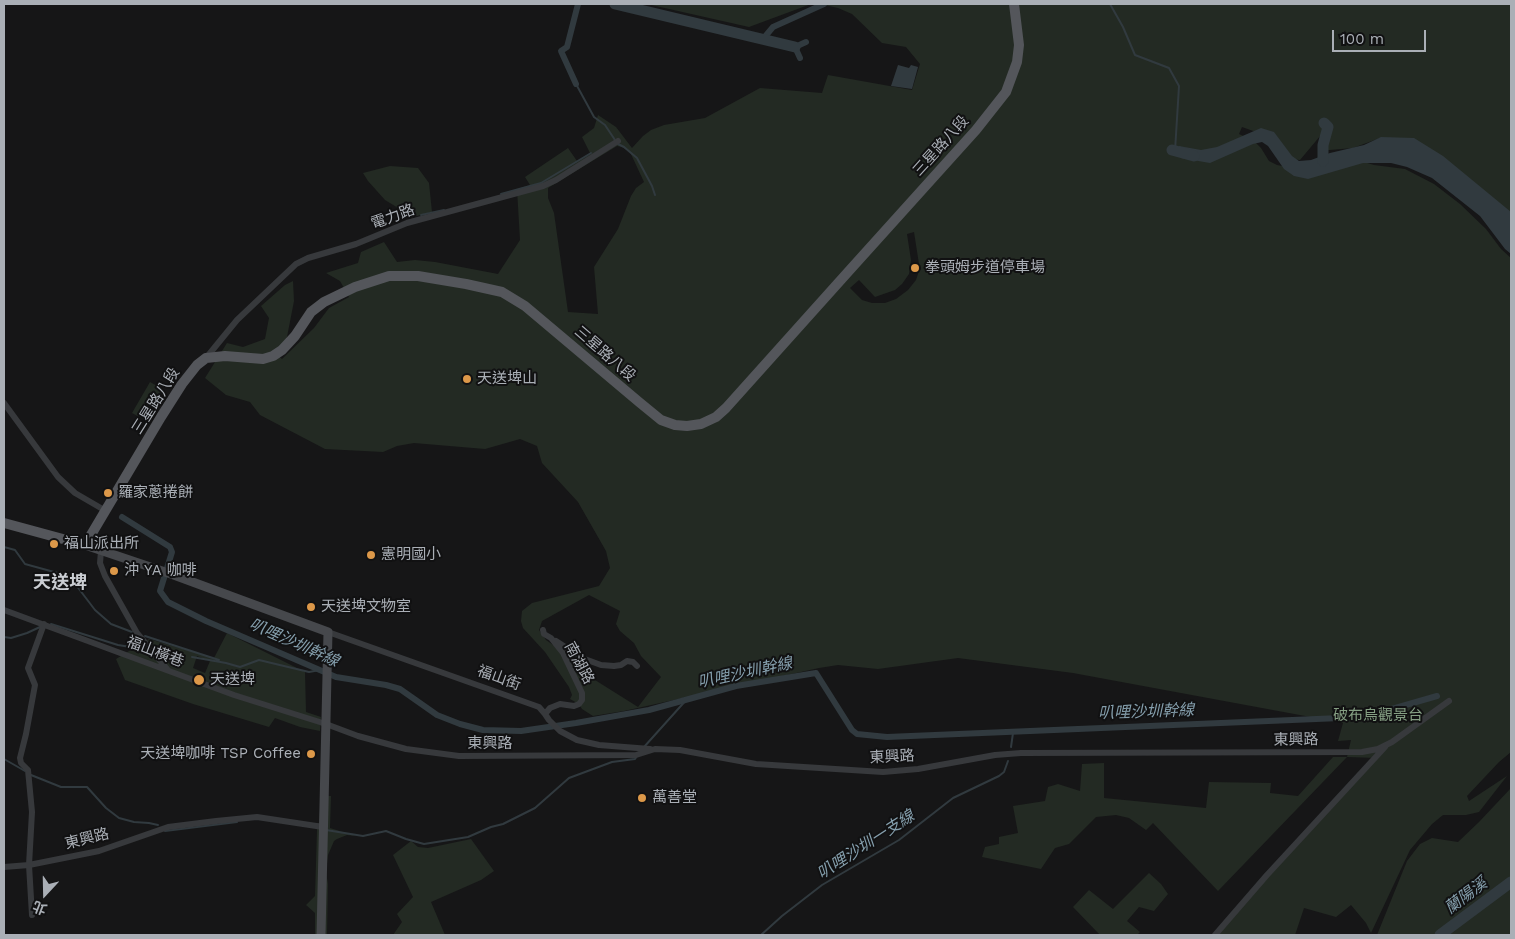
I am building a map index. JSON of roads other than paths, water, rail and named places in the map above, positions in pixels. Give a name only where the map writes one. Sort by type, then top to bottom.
[{"type":"main road","name":"三星路八段","points":[[85,545],[182,384],[197,365],[206,358],[225,356],[263,359],[273,356],[282,350],[295,336],[311,312],[324,302],[355,287],[389,276],[418,276],[502,292],[525,306],[661,420],[687,426],[701,424],[716,416],[726,408],[976,130],[1006,92],[1018,62],[1019,45],[1014,4]]},
{"type":"main road","points":[[4,523],[85,545]]},
{"type":"street","name":"電力路","points":[[206,358],[237,320],[296,264],[308,258],[356,244],[407,222],[543,186],[556,180],[618,141]]},
{"type":"street","points":[[4,403],[58,477],[75,493],[106,511]]},
{"type":"street","name":"福山街","points":[[85,545],[539,707],[552,724],[569,737],[588,743],[655,749]]},
{"type":"street","points":[[101,551],[100,563],[105,576],[137,633],[168,670]]},
{"type":"street","name":"福山橫巷","points":[[4,610],[234,695],[326,724]]},
{"type":"street","points":[[32,915],[29,864],[32,812],[28,770],[20,763],[20,758],[35,685],[28,668],[44,624]]},
{"type":"street","name":"南湖路","points":[[543,630],[544,634],[551,638],[563,653],[582,694],[582,700],[579,704],[574,706],[560,704],[550,708],[546,714]]},
{"type":"street","points":[[321,935],[328,632]]},
{"type":"street","points":[[551,638],[582,658],[601,665],[621,665],[626,661],[633,662],[637,666]]},
{"type":"street","points":[[138,659],[151,650]]},
{"type":"street","name":"東興路","points":[[326,724],[358,736],[406,749],[459,756],[636,755],[655,749],[680,750],[756,764],[883,772],[918,769],[1004,754],[1362,752],[1378,749],[1387,744],[1449,701]]},
{"type":"street","points":[[1215,935],[1266,875],[1387,744]]},
{"type":"street","name":"東興路","points":[[4,867],[99,851],[168,828],[206,822],[257,817],[323,827]]},
{"type":"waterway","points":[[576,84],[561,51],[567,47],[578,4]]},
{"type":"waterway","points":[[615,4],[795,47]]},
{"type":"waterway","points":[[763,39],[773,27],[824,4]]},
{"type":"waterway","points":[[1110,4],[1123,27],[1135,55],[1169,68],[1179,86],[1175,151]]},
{"type":"waterway","points":[[795,47],[806,42]]},
{"type":"waterway","points":[[795,47],[800,58]]},
{"type":"waterway","points":[[576,84],[594,117],[605,125],[615,140]]},
{"type":"waterway","points":[[1323,161],[1323,145],[1328,127],[1324,123]]},
{"type":"waterway","points":[[618,144],[637,158],[655,195]]},
{"type":"waterway","points":[[1172,150],[1194,156]]},
{"type":"waterway","points":[[501,194],[541,183],[591,153]]},
{"type":"waterway","points":[[421,215],[444,210]]},
{"type":"waterway","name":"叭哩沙圳幹線","points":[[122,517],[170,547],[172,552],[160,591],[168,602],[206,621],[336,677],[400,689],[437,715],[483,730],[521,731],[576,723],[649,710],[736,686],[816,673],[852,730],[857,734],[887,737],[1364,717],[1437,696]]},
{"type":"waterway","points":[[4,547],[15,550],[25,564],[65,575],[76,585],[95,610],[111,624],[132,632]]},
{"type":"waterway","points":[[51,624],[118,645],[143,649]]},
{"type":"waterway","points":[[4,637],[11,638],[40,627]]},
{"type":"waterway","points":[[145,636],[219,660]]},
{"type":"waterway","points":[[192,657],[240,667],[259,660],[309,672],[320,670]]},
{"type":"waterway","points":[[644,747],[688,698]]},
{"type":"waterway","name":"叭哩沙圳一支線","points":[[1011,747],[1013,733]]},
{"type":"waterway","points":[[326,830],[363,836],[386,831],[424,844],[468,837],[503,824],[535,808],[569,778],[612,762],[635,759],[637,756]]},
{"type":"waterway","points":[[4,759],[25,771]]},
{"type":"waterway","name":"叭哩沙圳一支線","points":[[761,935],[822,885],[899,840],[953,798],[999,776],[1004,772],[1008,761]]},
{"type":"waterway","points":[[31,775],[61,787],[87,787],[106,808],[119,818],[158,825]]},
{"type":"waterway","points":[[165,831],[237,822]]},
{"type":"waterway","name":"蘭陽溪","points":[[1440,935],[1511,882]]},
{"type":"place","name":"拳頭姆步道停車場","points":[[915,268]]},
{"type":"place","name":"天送埤山","points":[[467,379]]},
{"type":"place","name":"羅家蔥捲餅","points":[[108,493]]},
{"type":"place","name":"福山派出所","points":[[54,544]]},
{"type":"place","name":"憲明國小","points":[[371,555]]},
{"type":"place","name":"沖 YA 咖啡","points":[[114,571]]},
{"type":"place","name":"天送埤文物室","points":[[311,607]]},
{"type":"place","name":"天送埤","points":[[199,680]]},
{"type":"place","name":"天送埤咖啡 TSP Coffee","points":[[311,754]]},
{"type":"place","name":"萬善堂","points":[[642,798]]},
{"type":"district","name":"天送埤","points":[[60,583]]},
{"type":"park label","name":"破布烏觀景台","points":[[1378,716]]}]
